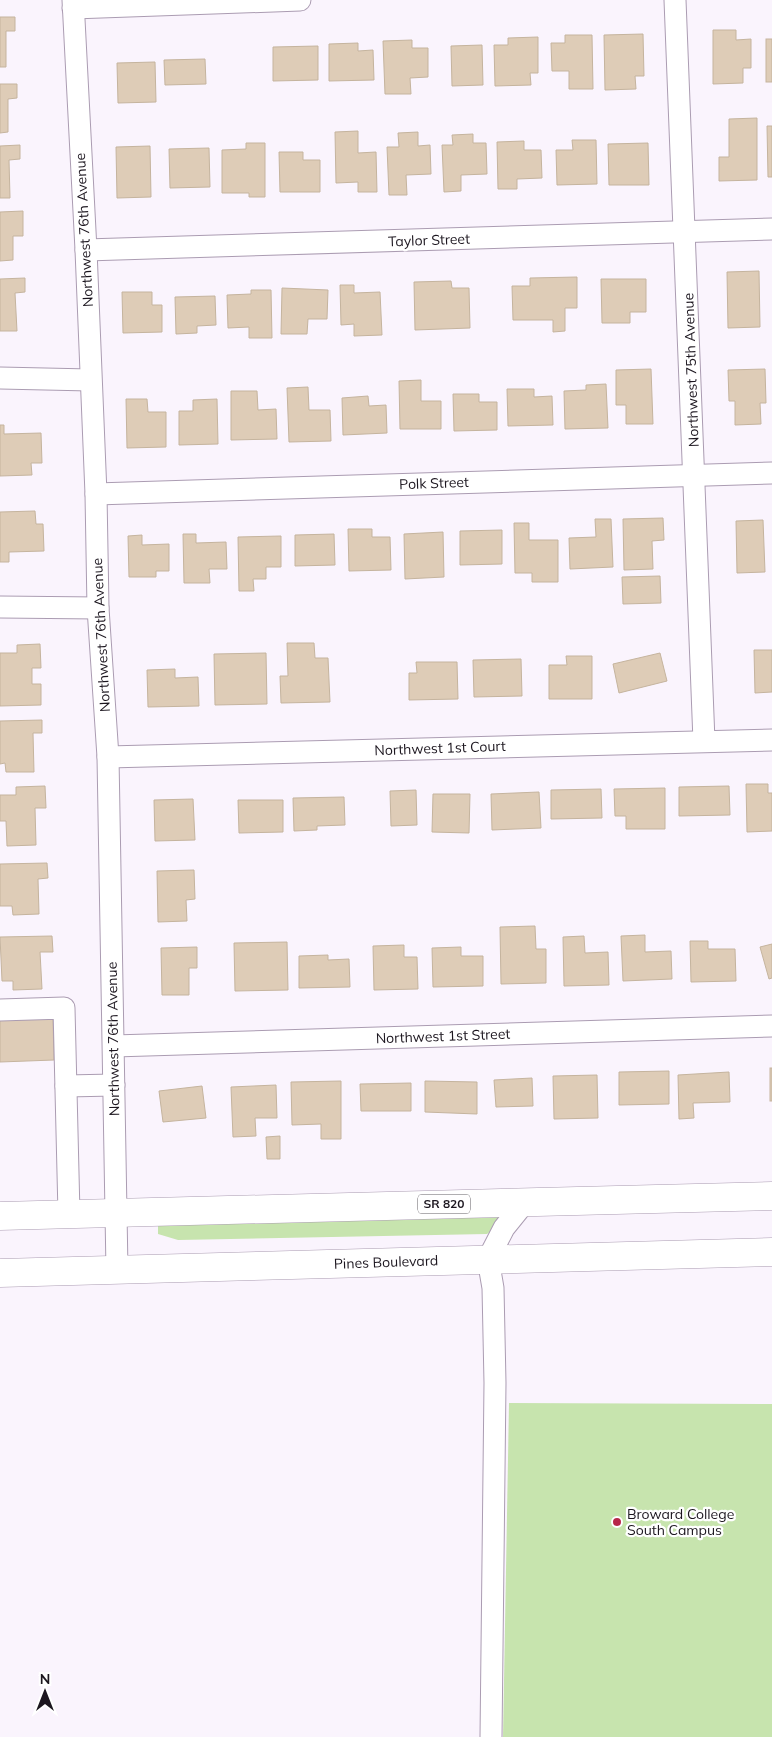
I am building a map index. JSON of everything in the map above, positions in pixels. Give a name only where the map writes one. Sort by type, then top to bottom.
[{"type":"highway","name":"SR 820","points":[[0,1216],[772,1196]]},
{"type":"highway","name":"Pines Boulevard","points":[[0,1273],[772,1252]]},
{"type":"street","points":[[73,4],[300,0]]},
{"type":"street","name":"Northwest 75th Avenue","points":[[675,0],[704,741]]},
{"type":"street","name":"Northwest 76th Avenue","points":[[73,4],[86,250],[96,494],[98,608],[108,757],[117,1270]]},
{"type":"street","name":"Taylor Street","points":[[86,250],[772,229]]},
{"type":"street","points":[[0,378],[90,380]]},
{"type":"street","name":"Polk Street","points":[[96,494],[772,473]]},
{"type":"street","points":[[0,607],[98,608]]},
{"type":"street","name":"Northwest 1st Court","points":[[108,757],[772,740]]},
{"type":"street","points":[[0,1010],[64,1008],[69,1214]]},
{"type":"street","name":"Northwest 1st Street","points":[[114,1046],[772,1026]]},
{"type":"street","points":[[66,1086],[114,1085]]},
{"type":"street","points":[[491,1737],[495,1382],[493,1288],[488,1260],[504,1228],[525,1202]]},
{"type":"green space","points":[[508,1217],[487,1234],[178,1240],[158,1234],[158,1224]]},
{"type":"green space","name":"Broward College South Campus","points":[[509,1403],[772,1404],[772,1737],[503,1737]]},
{"type":"building","points":[[0,17],[15,17],[15,31],[6,31],[6,67],[0,67]]},
{"type":"building","points":[[713,30],[736,30],[736,40],[751,39],[751,68],[743,68],[743,83],[713,84]]},
{"type":"building","points":[[643,34],[644,76],[635,76],[636,89],[605,90],[604,35]]},
{"type":"building","points":[[565,35],[592,35],[593,89],[569,89],[569,71],[552,71],[551,43],[565,43]]},
{"type":"building","points":[[538,37],[538,73],[530,73],[531,85],[495,86],[494,45],[508,45],[508,38]]},
{"type":"building","points":[[766,39],[772,39],[772,82],[766,82]]},
{"type":"building","points":[[412,40],[412,48],[428,48],[428,77],[410,78],[411,94],[385,94],[383,41]]},
{"type":"building","points":[[358,43],[358,51],[373,50],[374,80],[329,81],[329,44]]},
{"type":"building","points":[[482,45],[483,85],[452,86],[451,46]]},
{"type":"building","points":[[318,46],[318,80],[273,81],[273,47]]},
{"type":"building","points":[[205,59],[206,84],[165,85],[164,60]]},
{"type":"building","points":[[155,62],[156,102],[118,103],[117,63]]},
{"type":"building","points":[[0,84],[17,84],[17,98],[8,99],[8,132],[0,133]]},
{"type":"building","points":[[757,118],[757,180],[719,181],[719,157],[729,157],[729,119]]},
{"type":"building","points":[[767,126],[772,126],[772,177],[768,177]]},
{"type":"building","points":[[358,131],[358,153],[376,152],[377,192],[358,192],[358,182],[336,183],[335,132]]},
{"type":"building","points":[[418,132],[418,146],[430,145],[431,174],[406,175],[407,195],[389,195],[387,147],[399,147],[398,133]]},
{"type":"building","points":[[473,134],[473,143],[486,143],[487,174],[461,175],[461,191],[444,192],[442,145],[453,145],[452,135]]},
{"type":"building","points":[[572,140],[596,140],[597,184],[557,185],[556,150],[573,150]]},
{"type":"building","points":[[524,141],[524,150],[541,150],[542,178],[517,179],[517,189],[498,189],[497,142]]},
{"type":"building","points":[[246,143],[265,143],[265,197],[249,197],[249,193],[222,193],[222,150],[246,149]]},
{"type":"building","points":[[648,143],[649,185],[609,185],[608,144]]},
{"type":"building","points":[[20,145],[20,159],[9,160],[10,198],[0,198],[0,146]]},
{"type":"building","points":[[150,146],[151,197],[117,198],[116,147]]},
{"type":"building","points":[[209,148],[210,187],[170,188],[169,149]]},
{"type":"building","points":[[279,152],[303,152],[303,160],[320,160],[320,192],[280,192]]},
{"type":"building","points":[[23,211],[23,236],[13,236],[13,260],[0,261],[0,212]]},
{"type":"building","points":[[759,271],[760,327],[728,328],[727,272]]},
{"type":"building","points":[[577,277],[577,308],[565,308],[565,331],[553,332],[553,320],[513,320],[512,286],[530,286],[530,278]]},
{"type":"building","points":[[25,278],[25,292],[15,293],[17,331],[0,331],[0,279]]},
{"type":"building","points":[[601,279],[646,279],[646,312],[630,312],[630,323],[602,323]]},
{"type":"building","points":[[451,281],[452,288],[469,288],[470,328],[415,330],[414,282]]},
{"type":"building","points":[[340,285],[354,285],[354,293],[380,292],[382,335],[354,336],[354,324],[341,325]]},
{"type":"building","points":[[282,288],[328,290],[327,319],[308,319],[307,334],[281,334]]},
{"type":"building","points":[[251,290],[271,290],[272,338],[249,338],[249,327],[228,328],[227,295],[251,294]]},
{"type":"building","points":[[122,292],[152,292],[152,305],[162,305],[162,332],[123,333]]},
{"type":"building","points":[[215,296],[216,325],[197,326],[197,333],[176,334],[175,297]]},
{"type":"building","points":[[651,369],[653,424],[626,424],[626,405],[616,405],[616,370]]},
{"type":"building","points":[[765,369],[766,403],[760,403],[761,424],[735,425],[735,401],[729,401],[728,370]]},
{"type":"building","points":[[421,380],[421,401],[441,401],[441,429],[400,429],[399,381]]},
{"type":"building","points":[[606,384],[608,428],[565,429],[564,391],[586,390],[586,385]]},
{"type":"building","points":[[308,387],[309,410],[330,410],[331,441],[289,442],[287,388]]},
{"type":"building","points":[[507,389],[534,389],[534,397],[552,396],[553,425],[508,426]]},
{"type":"building","points":[[231,391],[257,391],[258,410],[276,409],[277,439],[231,440]]},
{"type":"building","points":[[453,394],[479,394],[479,402],[497,402],[497,430],[454,431]]},
{"type":"building","points":[[368,396],[369,406],[386,405],[387,433],[343,435],[342,398]]},
{"type":"building","points":[[126,399],[147,399],[148,412],[166,412],[166,447],[127,448]]},
{"type":"building","points":[[217,399],[218,444],[179,445],[179,411],[193,411],[193,400]]},
{"type":"building","points":[[0,425],[4,425],[4,434],[41,433],[42,463],[31,463],[32,475],[0,476]]},
{"type":"building","points":[[35,511],[36,524],[43,524],[44,551],[9,552],[9,562],[0,562],[0,512]]},
{"type":"building","points":[[663,518],[664,540],[652,541],[653,569],[624,570],[623,519]]},
{"type":"building","points":[[595,519],[611,519],[613,567],[570,569],[569,538],[596,537]]},
{"type":"building","points":[[763,520],[765,572],[737,573],[736,521]]},
{"type":"building","points":[[514,523],[529,523],[529,540],[558,540],[558,582],[532,582],[532,573],[515,573]]},
{"type":"building","points":[[348,529],[372,529],[372,537],[390,537],[391,570],[349,571]]},
{"type":"building","points":[[502,530],[502,564],[460,565],[460,531]]},
{"type":"building","points":[[443,532],[444,577],[405,579],[404,534]]},
{"type":"building","points":[[183,534],[196,534],[196,543],[226,542],[227,569],[209,569],[210,583],[184,583]]},
{"type":"building","points":[[334,534],[335,565],[295,566],[295,535]]},
{"type":"building","points":[[142,535],[142,545],[169,544],[169,571],[156,571],[156,577],[129,577],[128,536]]},
{"type":"building","points":[[281,536],[281,567],[266,567],[266,579],[253,579],[254,591],[239,591],[238,537]]},
{"type":"building","points":[[660,576],[661,603],[623,604],[622,577]]},
{"type":"building","points":[[287,643],[314,643],[315,658],[328,658],[330,702],[281,703],[280,676],[288,676]]},
{"type":"building","points":[[40,644],[41,668],[32,668],[32,684],[41,684],[41,705],[0,706],[0,653],[17,653],[17,645]]},
{"type":"building","points":[[754,650],[772,650],[772,692],[755,693]]},
{"type":"building","points":[[266,653],[267,704],[215,705],[214,654]]},
{"type":"building","points":[[660,653],[667,681],[619,693],[613,664]]},
{"type":"building","points":[[566,656],[592,656],[592,699],[549,699],[549,665],[567,665]]},
{"type":"building","points":[[521,659],[522,696],[474,697],[473,660]]},
{"type":"building","points":[[416,662],[457,662],[458,699],[409,700],[409,673],[417,673]]},
{"type":"building","points":[[175,669],[175,678],[198,677],[199,706],[148,707],[147,670]]},
{"type":"building","points":[[42,720],[42,733],[33,733],[34,772],[6,772],[5,763],[0,764],[0,721]]},
{"type":"building","points":[[746,784],[768,784],[768,793],[772,793],[772,831],[747,832]]},
{"type":"building","points":[[45,786],[46,808],[35,808],[36,845],[7,846],[6,821],[0,821],[0,795],[16,795],[16,787]]},
{"type":"building","points":[[729,786],[730,815],[679,816],[679,787]]},
{"type":"building","points":[[665,788],[665,829],[626,829],[626,816],[615,816],[614,789]]},
{"type":"building","points":[[601,789],[602,818],[551,819],[551,790]]},
{"type":"building","points":[[416,790],[417,825],[391,826],[390,791]]},
{"type":"building","points":[[539,792],[541,828],[492,830],[491,794]]},
{"type":"building","points":[[433,794],[470,794],[469,833],[432,832]]},
{"type":"building","points":[[344,797],[345,825],[317,826],[317,830],[294,831],[293,798]]},
{"type":"building","points":[[193,799],[195,840],[155,841],[154,800]]},
{"type":"building","points":[[238,800],[283,800],[283,832],[239,833]]},
{"type":"building","points":[[47,863],[48,878],[38,879],[39,914],[13,915],[12,906],[0,906],[0,864]]},
{"type":"building","points":[[194,870],[195,899],[186,900],[187,921],[158,922],[157,871]]},
{"type":"building","points":[[535,926],[536,949],[546,949],[546,983],[501,984],[500,927]]},
{"type":"building","points":[[645,935],[645,952],[671,951],[672,979],[623,981],[621,936]]},
{"type":"building","points":[[52,936],[53,952],[40,952],[42,989],[13,990],[13,981],[2,981],[0,937]]},
{"type":"building","points":[[584,936],[585,953],[608,952],[609,985],[564,986],[563,937]]},
{"type":"building","points":[[690,941],[708,941],[708,949],[735,949],[736,981],[691,982]]},
{"type":"building","points":[[287,942],[288,990],[235,991],[234,943]]},
{"type":"building","points":[[772,944],[772,978],[769,979],[760,947]]},
{"type":"building","points":[[404,945],[404,957],[417,957],[418,989],[374,990],[373,946]]},
{"type":"building","points":[[197,947],[197,968],[189,968],[189,995],[162,995],[161,948]]},
{"type":"building","points":[[461,947],[461,956],[483,956],[483,986],[433,987],[432,948]]},
{"type":"building","points":[[328,955],[328,960],[349,959],[350,987],[299,988],[299,956]]},
{"type":"building","points":[[53,1019],[54,1060],[0,1062],[0,1020]]},
{"type":"building","points":[[770,1068],[772,1068],[772,1101],[770,1101]]},
{"type":"building","points":[[669,1071],[669,1104],[619,1105],[619,1072]]},
{"type":"building","points":[[729,1072],[730,1102],[693,1103],[694,1118],[679,1119],[678,1075]]},
{"type":"building","points":[[597,1075],[598,1118],[554,1119],[553,1076]]},
{"type":"building","points":[[532,1078],[533,1106],[496,1107],[494,1080]]},
{"type":"building","points":[[341,1081],[341,1139],[321,1139],[321,1124],[292,1125],[291,1082]]},
{"type":"building","points":[[425,1081],[477,1082],[477,1114],[425,1112]]},
{"type":"building","points":[[411,1083],[411,1111],[361,1111],[360,1084]]},
{"type":"building","points":[[276,1085],[277,1118],[255,1118],[256,1136],[233,1137],[231,1087]]},
{"type":"building","points":[[202,1086],[206,1118],[163,1122],[159,1091]]},
{"type":"building","points":[[280,1136],[280,1159],[267,1159],[266,1137]]},
{"type":"place","name":"Broward College South Campus","points":[[617,1522]]}]
